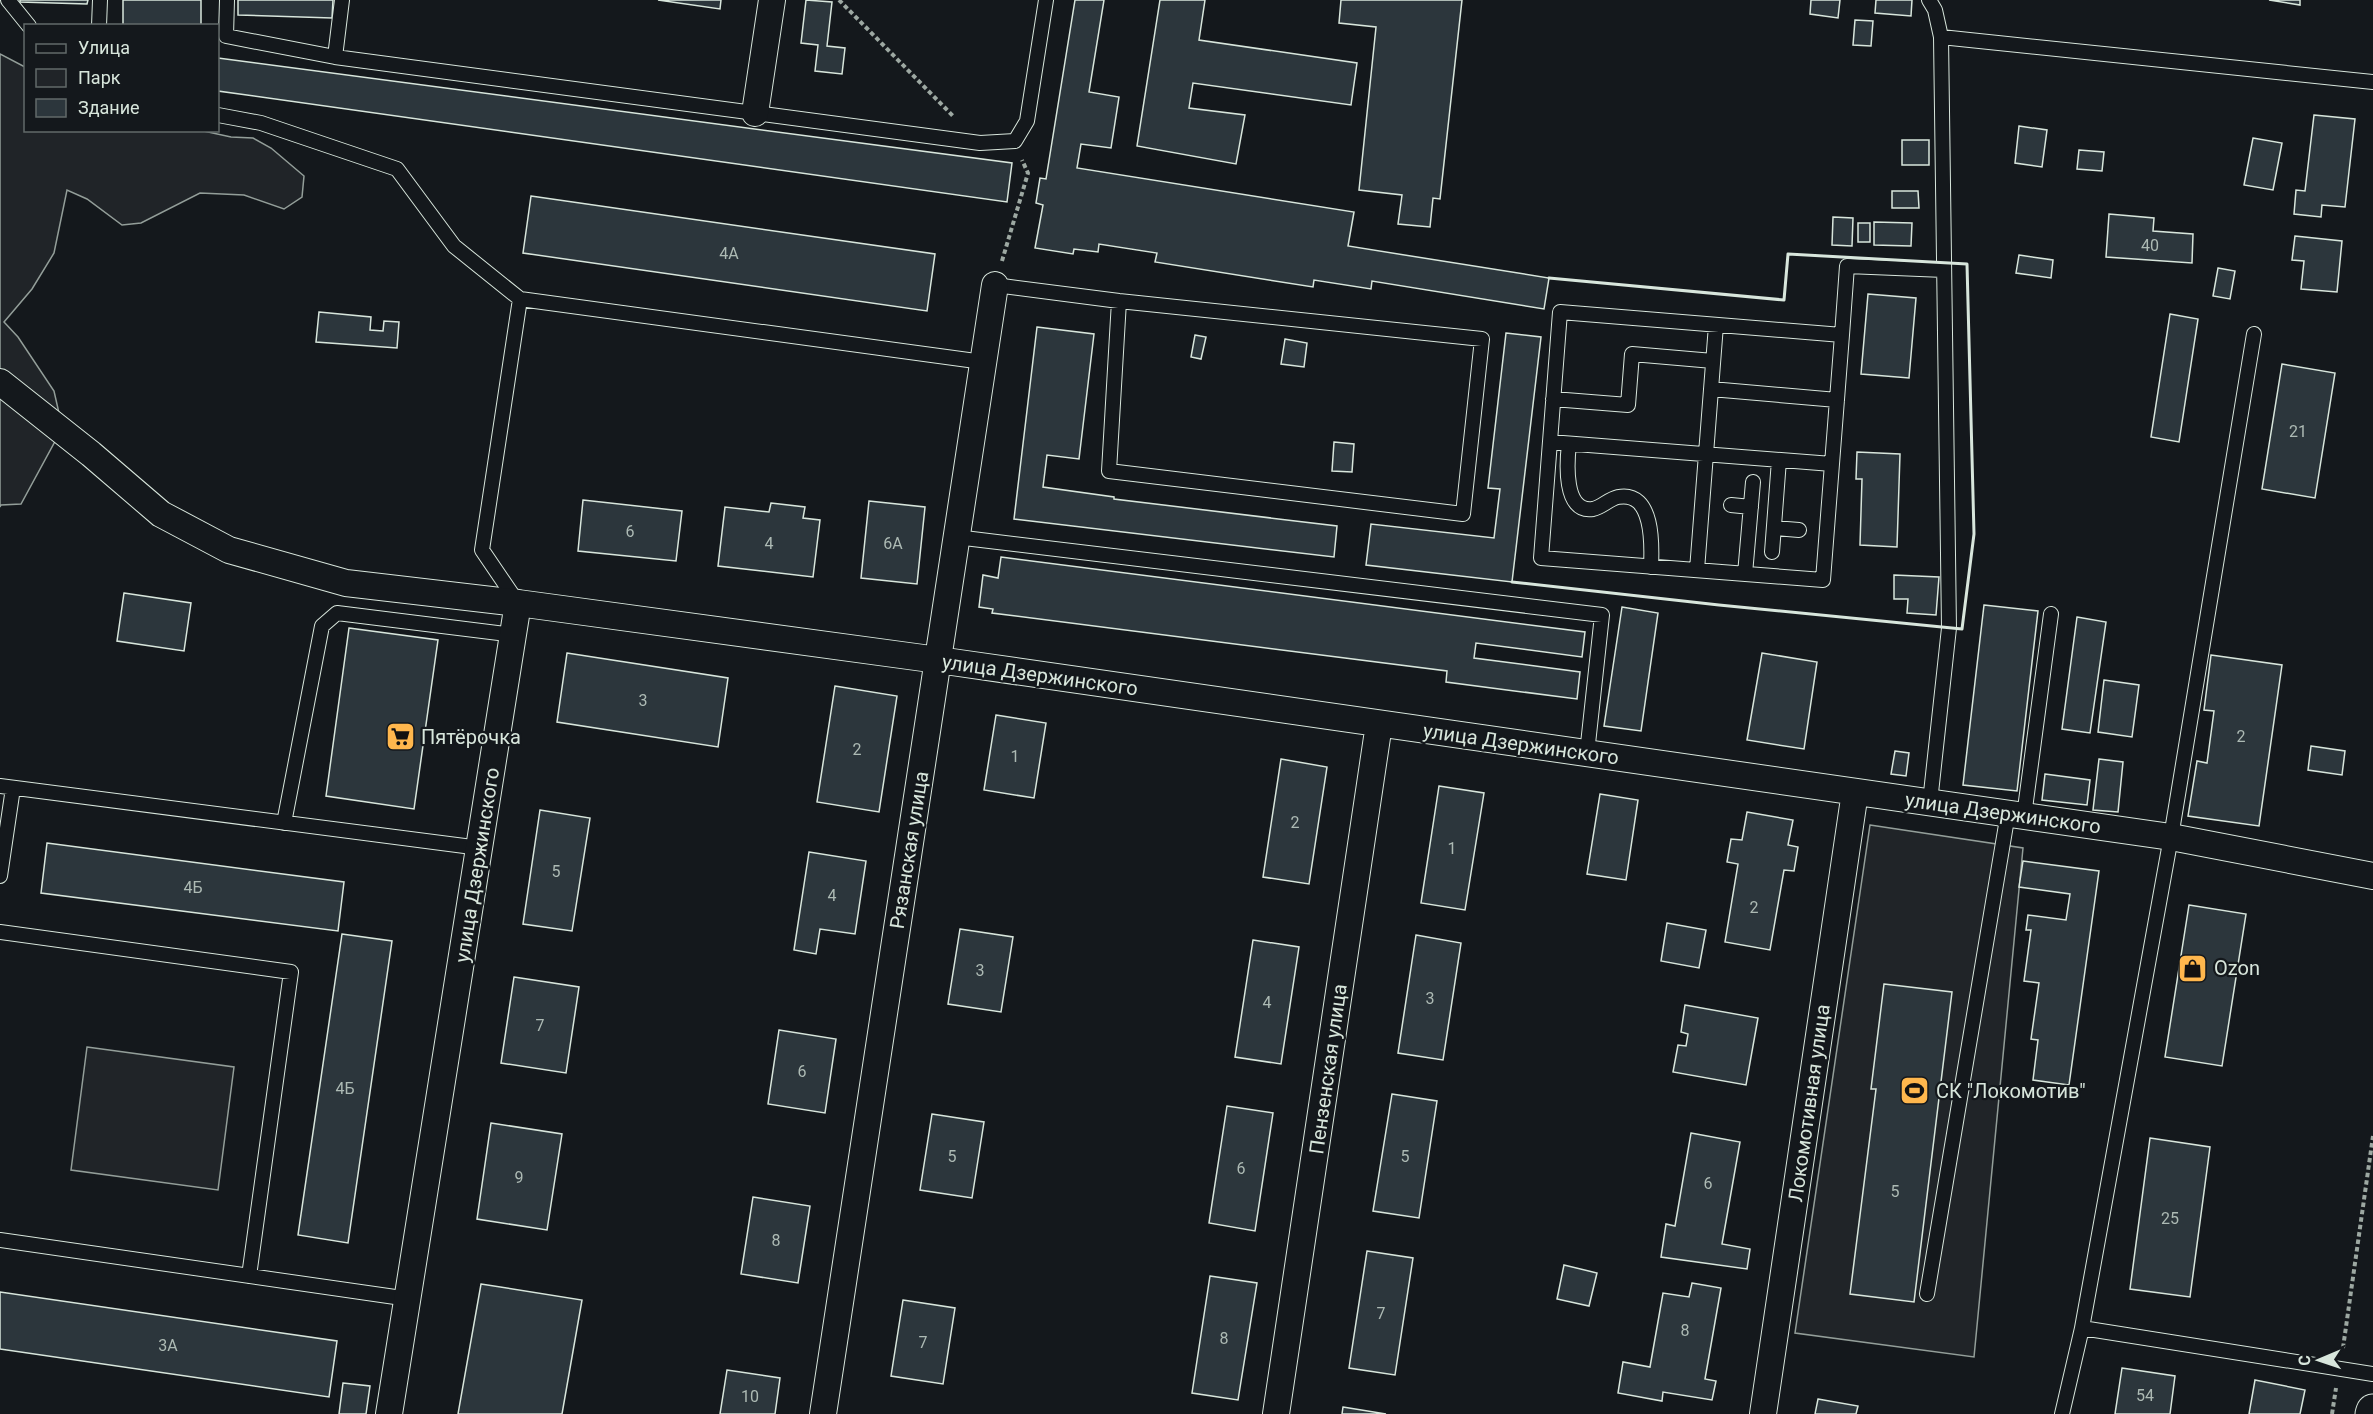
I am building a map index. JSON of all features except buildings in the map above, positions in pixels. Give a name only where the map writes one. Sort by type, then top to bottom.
[{"type":"street","points":[[755,113],[772,0]]},
{"type":"street","name":"Рязанская улица","points":[[823,1414],[995,285]]},
{"type":"street","points":[[0,382],[91,454],[161,514],[229,550],[346,583],[518,603]]},
{"type":"street","name":"улица Дзержинского","points":[[389,1414],[518,603],[938,660],[2170,837],[2373,876]]},
{"type":"street","name":"Пензенская улица","points":[[1276,1414],[1379,723]]},
{"type":"street","name":"Локомотивная улица","points":[[1763,1414],[1855,792]]},
{"type":"lane","points":[[8,0],[27,24]]},
{"type":"lane","points":[[99,24],[100,0]]},
{"type":"lane","points":[[227,0],[226,36],[335,57],[980,143],[1015,141],[1027,121],[1046,0]]},
{"type":"lane","points":[[335,57],[342,0]]},
{"type":"lane","points":[[1929,0],[1935,10],[1941,37],[1948,628],[1930,802]]},
{"type":"lane","points":[[1941,37],[2373,82]]},
{"type":"lane","points":[[219,115],[261,123],[397,169],[454,246],[520,299],[983,362]]},
{"type":"lane","points":[[1842,334],[1560,312],[1541,558],[1822,580],[1832,465],[1842,334],[1847,266],[1944,270]]},
{"type":"lane","points":[[995,285],[1119,301],[1482,339],[1463,514],[1109,471],[1119,301]]},
{"type":"lane","points":[[518,603],[482,550],[520,299]]},
{"type":"lane","points":[[1697,570],[1716,325]]},
{"type":"lane","points":[[2062,1414],[2082,1328],[2170,837],[2254,334]]},
{"type":"lane","points":[[1553,399],[1628,405],[1632,354],[1713,361]]},
{"type":"lane","points":[[1711,389],[1837,399]]},
{"type":"lane","points":[[1550,442],[1832,465]]},
{"type":"lane","points":[[1569,444],[1568,484],[1574,499],[1581,507],[1591,509],[1619,497],[1630,497],[1639,503],[1649,521],[1651,567]]},
{"type":"lane","points":[[1772,552],[1779,460]]},
{"type":"lane","points":[[1745,574],[1753,482]]},
{"type":"lane","points":[[1731,505],[1751,507]]},
{"type":"lane","points":[[1774,528],[1799,530]]},
{"type":"lane","points":[[956,537],[1602,615],[1587,753]]},
{"type":"lane","points":[[284,823],[322,626],[337,613],[513,635]]},
{"type":"lane","points":[[1927,1294],[2051,614]]},
{"type":"lane","points":[[0,876],[6,787],[480,848]]},
{"type":"lane","points":[[0,932],[291,972],[249,1276]]},
{"type":"lane","points":[[0,1240],[409,1299]]},
{"type":"lane","points":[[2082,1328],[2373,1374]]},
{"type":"path","points":[[839,0],[980,143]]},
{"type":"path","points":[[995,285],[1028,173],[1015,141]]},
{"type":"path","points":[[2332,1414],[2373,1136]]},
{"type":"green space","points":[[0,54],[24,66],[24,132],[208,132],[231,137],[253,138],[271,148],[304,176],[302,197],[284,209],[244,195],[200,193],[141,223],[122,225],[87,199],[67,190],[54,253],[32,289],[4,322],[18,337],[54,391],[59,413],[59,434],[21,504],[1,505],[0,507]]},
{"type":"green space","name":"СК \"Локомотив\"","points":[[1870,825],[2023,848],[1974,1357],[1795,1333]]},
{"type":"green space","points":[[87,1047],[234,1067],[218,1190],[71,1170]]},
{"type":"wall","points":[[1512,582],[1962,629],[1974,534],[1967,264],[1788,254],[1784,300],[1549,278]]},
{"type":"place","name":"Пятёрочка","points":[[400,737]]},
{"type":"place","name":"Ozon","points":[[2193,968]]},
{"type":"place","name":"СК \"Локомотив\"","points":[[1915,1091]]}]
